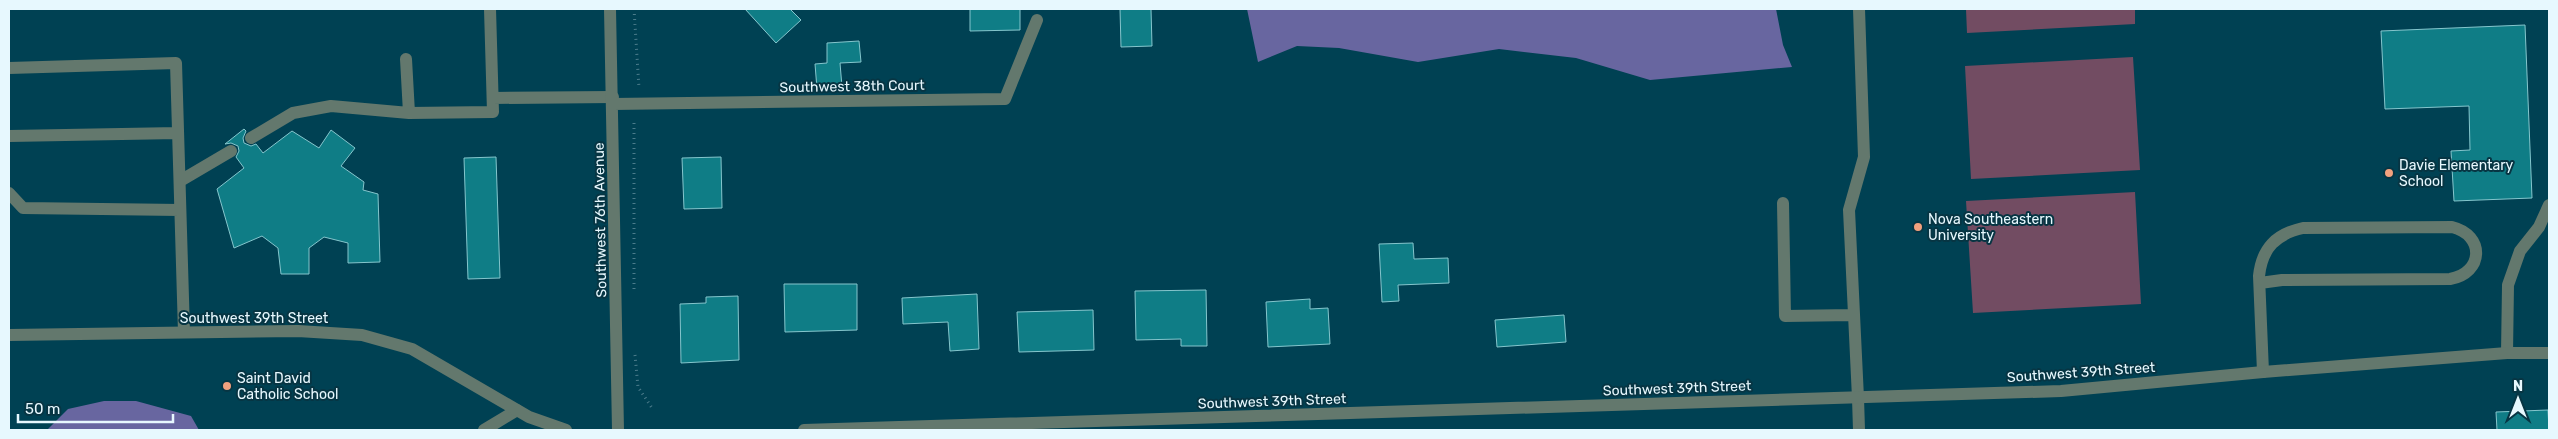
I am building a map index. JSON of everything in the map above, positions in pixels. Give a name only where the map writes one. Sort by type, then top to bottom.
[{"type":"street","points":[[251,138],[293,113],[331,106],[408,113],[493,112],[490,9]]},
{"type":"street","name":"Southwest 76th Avenue","points":[[610,9],[618,430]]},
{"type":"street","points":[[1858,430],[1850,210],[1864,157],[1859,9]]},
{"type":"street","name":"Southwest 38th Court","points":[[493,98],[613,101],[640,104],[1004,100],[1037,20]]},
{"type":"street","points":[[406,59],[408,113]]},
{"type":"street","points":[[9,68],[176,63],[184,332]]},
{"type":"street","points":[[9,136],[178,133]]},
{"type":"street","points":[[180,181],[231,151]]},
{"type":"street","points":[[9,194],[23,208],[180,210]]},
{"type":"street","points":[[1783,203],[1786,316],[1853,315]]},
{"type":"street","points":[[2507,353],[2508,285],[2520,251],[2544,225],[2549,205]]},
{"type":"street","points":[[2260,283],[2282,280],[2459,277],[2472,266],[2476,249],[2468,234],[2452,227],[2304,228],[2289,231],[2276,238],[2266,248],[2261,261],[2260,283],[2263,372]]},
{"type":"street","name":"Southwest 39th Street","points":[[9,335],[298,331],[362,336],[412,349],[529,417],[566,430]]},
{"type":"street","name":"Southwest 39th Street","points":[[804,430],[2061,391],[2263,372],[2507,353],[2549,352]]},
{"type":"street","points":[[484,430],[517,410]]},
{"type":"path","points":[[634,9],[640,104],[633,125],[634,290]]},
{"type":"path","points":[[634,349],[638,387],[652,408]]},
{"type":"shaded area","points":[[1247,9],[1776,9],[1783,45],[1792,67],[1650,80],[1576,58],[1499,49],[1418,62],[1339,48],[1297,46],[1258,62]]},
{"type":"shaded area","points":[[1966,9],[2135,9],[2135,24],[1967,33]]},
{"type":"shaded area","points":[[2133,57],[2140,170],[1971,179],[1965,66]]},
{"type":"shaded area","points":[[2135,192],[2141,304],[1973,313],[1966,201]]},
{"type":"shaded area","points":[[104,401],[136,401],[191,416],[199,430],[47,430],[68,409]]},
{"type":"building","points":[[745,9],[790,9],[801,20],[776,43]]},
{"type":"building","points":[[970,9],[1020,9],[1020,30],[970,31]]},
{"type":"building","points":[[1120,9],[1151,9],[1152,46],[1121,47]]},
{"type":"building","points":[[2525,25],[2532,198],[2454,201],[2451,151],[2470,150],[2469,106],[2385,109],[2381,31]]},
{"type":"building","points":[[859,41],[861,62],[840,63],[842,87],[817,89],[815,64],[827,63],[827,43]]},
{"type":"building","points":[[244,129],[246,131],[243,138],[244,143],[251,146],[256,144],[263,153],[292,131],[319,148],[331,130],[355,148],[341,166],[364,182],[363,190],[378,194],[380,262],[348,263],[348,243],[324,237],[309,248],[309,274],[281,274],[278,248],[262,236],[234,248],[217,189],[244,168],[236,157],[239,151],[238,146],[231,143],[225,144]]},
{"type":"building","points":[[496,157],[500,278],[468,279],[464,158]]},
{"type":"building","points":[[721,157],[722,208],[684,209],[682,158]]},
{"type":"building","points":[[1413,243],[1414,259],[1448,258],[1449,283],[1398,285],[1399,301],[1382,302],[1379,244]]},
{"type":"building","points":[[784,284],[857,284],[857,330],[785,332]]},
{"type":"building","points":[[1206,290],[1207,346],[1181,346],[1181,339],[1136,340],[1135,291]]},
{"type":"building","points":[[977,294],[979,349],[950,351],[948,322],[903,324],[902,298]]},
{"type":"building","points":[[738,296],[739,360],[681,363],[680,304],[706,303],[706,297]]},
{"type":"building","points":[[1310,299],[1310,309],[1328,308],[1330,344],[1268,347],[1266,302]]},
{"type":"building","points":[[1093,310],[1094,350],[1019,352],[1017,312]]},
{"type":"building","points":[[1564,315],[1566,342],[1497,347],[1495,320]]},
{"type":"building","points":[[2548,410],[2549,430],[2497,430],[2496,412]]},
{"type":"place","name":"Davie Elementary School","points":[[2389,173]]},
{"type":"place","name":"Nova Southeastern University","points":[[1918,227]]},
{"type":"place","name":"Saint David Catholic School","points":[[227,386]]}]
